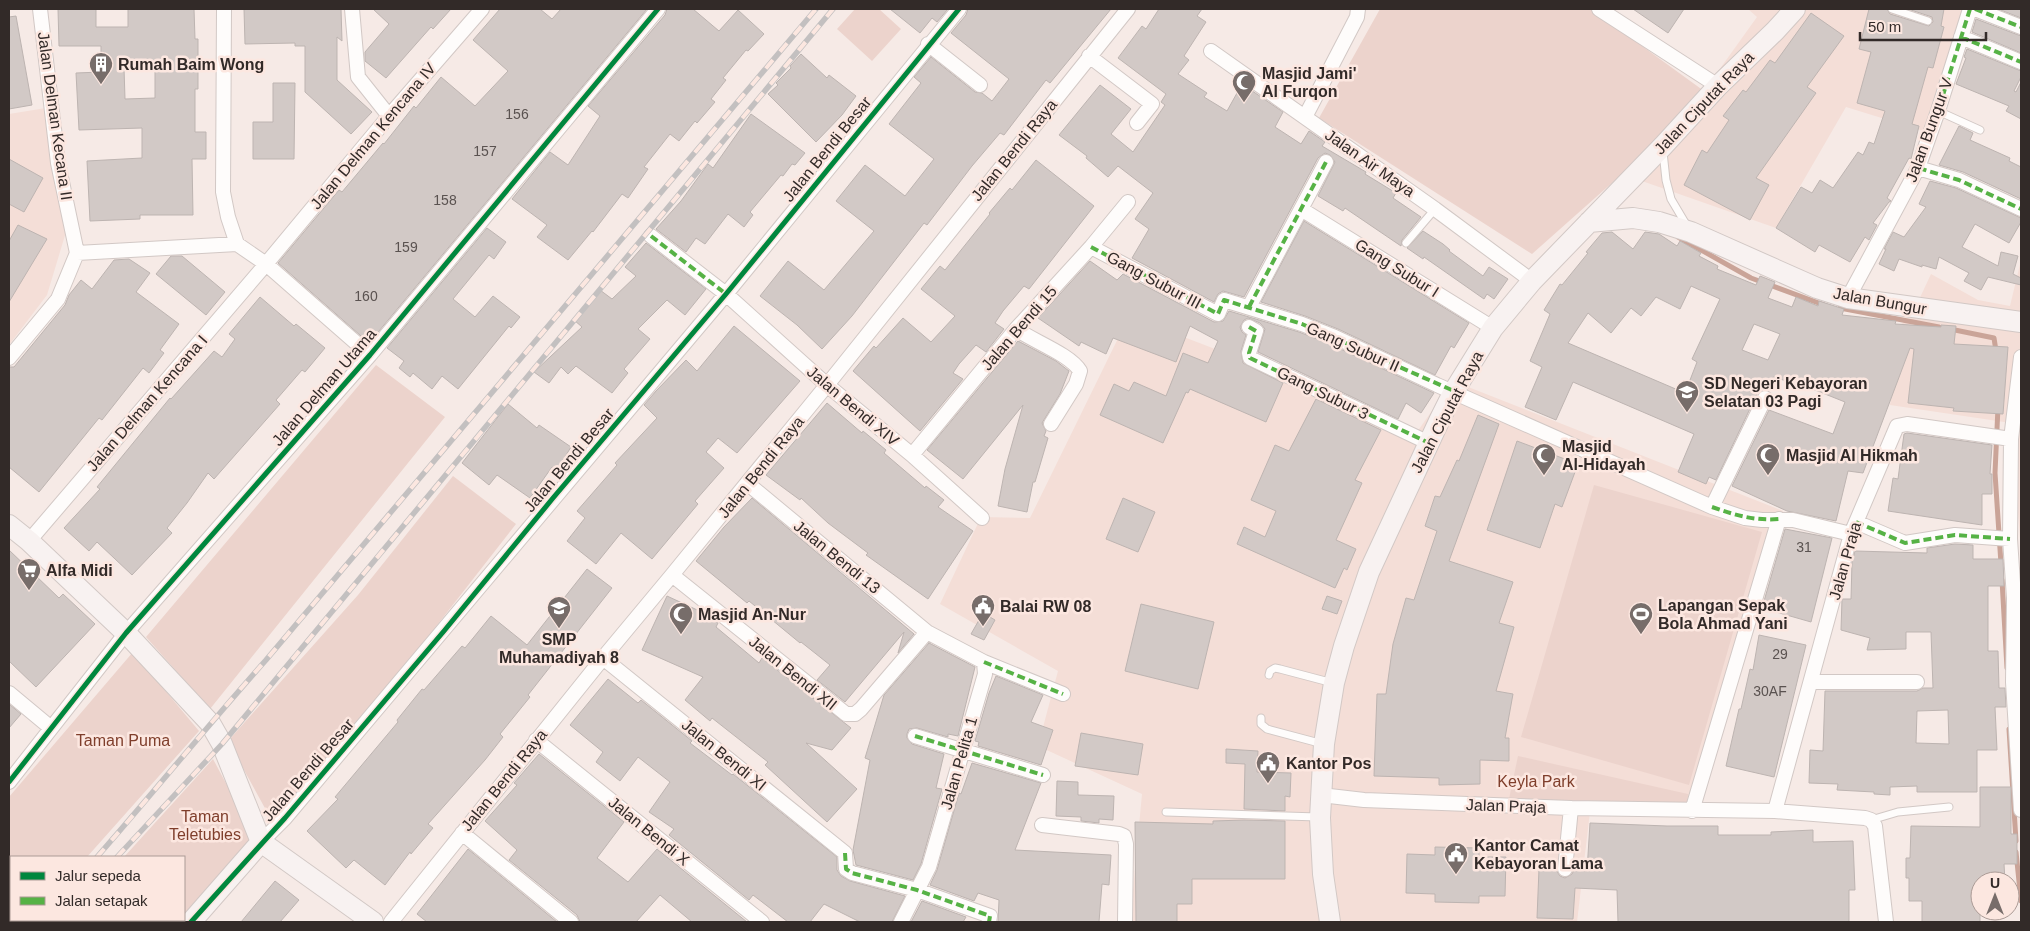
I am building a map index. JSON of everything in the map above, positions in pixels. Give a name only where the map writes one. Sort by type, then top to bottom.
[{"type":"main road","name":"Jalan Ciputat Raya","points":[[1330,922],[1323,874],[1320,818],[1324,744],[1334,683],[1344,646],[1369,572],[1454,392],[1493,328],[1532,281],[1663,146],[1718,86],[1795,9]]},
{"type":"main road","name":"Jalan Bungur","points":[[1589,222],[1633,218],[1659,222],[1691,232],[1769,269],[1848,298],[2021,322]]},
{"type":"main road","points":[[9,525],[29,540],[126,633],[210,723],[222,744],[261,842],[373,922]]},
{"type":"main road","name":"Jalan Bendi Besar","points":[[191,922],[261,842]]},
{"type":"street","name":"Jalan Delman Kecana II","points":[[40,9],[58,162],[77,253]]},
{"type":"street","points":[[224,9],[223,192],[228,217],[237,244],[266,264],[370,355]]},
{"type":"street","points":[[352,9],[358,77],[389,116]]},
{"type":"street","name":"Jalan Delman Kencana IV","points":[[266,264],[389,116],[482,9]]},
{"type":"street","name":"Jalan Delman Utama","points":[[9,782],[126,633],[370,355],[658,9]]},
{"type":"street","name":"Jalan Bendi Besar","points":[[261,842],[285,818],[444,631],[559,490],[726,294],[928,44],[959,9]]},
{"type":"street","name":"Jalan Bendi Raya","points":[[391,922],[536,740],[827,385],[1128,9]]},
{"type":"street","points":[[1305,117],[1357,17],[1358,9]]},
{"type":"street","points":[[1599,9],[1718,86]]},
{"type":"street","name":"Jalan Bungur V","points":[[1848,298],[1918,168],[1970,9]]},
{"type":"street","points":[[1975,9],[2021,27]]},
{"type":"street","points":[[1961,37],[2021,62]]},
{"type":"street","points":[[928,44],[980,85]]},
{"type":"street","name":"Jalan Air Maya","points":[[1210,50],[1435,209],[1532,281]]},
{"type":"street","points":[[1089,56],[1152,104],[1137,123]]},
{"type":"street","points":[[1249,307],[1326,162]]},
{"type":"street","points":[[1918,168],[1959,180],[2021,209]]},
{"type":"street","name":"Jalan Bendi 15","points":[[912,455],[1016,329],[1091,247],[1128,202]]},
{"type":"street","name":"Gang Subur I","points":[[1301,209],[1493,328]]},
{"type":"street","name":"Jalan Bendi XIV","points":[[651,236],[726,294],[827,385],[912,455],[982,518]]},
{"type":"street","points":[[9,358],[58,299],[77,253],[237,244]]},
{"type":"street","name":"Gang Subur III","points":[[1091,247],[1218,314]]},
{"type":"street","name":"Jalan Delman Kencana I","points":[[29,540],[266,264]]},
{"type":"street","name":"Gang Subur II","points":[[1218,314],[1224,300],[1302,324],[1335,337],[1712,507],[1745,518],[1793,520],[1853,528],[1904,543],[1955,535],[2010,539]]},
{"type":"street","name":"Gang Subur 3","points":[[1249,327],[1256,331],[1249,354],[1250,358],[1429,443]]},
{"type":"street","points":[[1016,329],[1030,339],[1068,358],[1076,364],[1080,371],[1078,381],[1051,424]]},
{"type":"street","points":[[2021,357],[2011,439],[2010,539],[2017,627],[2013,682],[2021,810]]},
{"type":"street","points":[[1712,507],[1764,398]]},
{"type":"street","name":"Jalan Praja","points":[[1775,810],[1853,528],[1897,426],[1907,424],[2011,439]]},
{"type":"street","name":"Jalan Bendi 13","points":[[747,483],[927,632]]},
{"type":"street","points":[[1692,810],[1778,519]]},
{"type":"street","name":"Jalan Bendi XII","points":[[672,575],[846,714],[855,714],[861,709],[927,632]]},
{"type":"street","points":[[927,632],[984,662],[1063,694]]},
{"type":"street","name":"Jalan Bendi XI","points":[[603,658],[845,853],[846,869],[852,873],[917,890]]},
{"type":"street","name":"Jalan Pelita 1","points":[[901,922],[929,868],[985,674],[984,662]]},
{"type":"street","points":[[1811,682],[1917,682]]},
{"type":"street","points":[[9,693],[51,728]]},
{"type":"street","points":[[915,736],[1043,775]]},
{"type":"street","name":"Jalan Bendi X","points":[[536,740],[762,922]]},
{"type":"street","name":"Jalan Praja","points":[[1321,795],[1364,800],[1571,808],[1775,810],[1871,820]]},
{"type":"street","points":[[1565,869],[1571,808]]},
{"type":"street","points":[[1871,820],[1875,826],[1886,922]]},
{"type":"street","points":[[1042,825],[1124,836],[1126,844],[1125,922]]},
{"type":"street","points":[[462,833],[571,922]]},
{"type":"street","points":[[917,890],[990,916],[989,922]]},
{"type":"lane","points":[[1892,9],[1928,21]]},
{"type":"lane","points":[[1938,111],[1980,130]]},
{"type":"lane","points":[[1663,146],[1666,180],[1671,199],[1691,232]]},
{"type":"lane","points":[[1406,244],[1435,209]]},
{"type":"lane","points":[[1269,675],[1270,671],[1274,668],[1334,683]]},
{"type":"lane","points":[[1261,718],[1260,724],[1267,729],[1324,744]]},
{"type":"lane","points":[[1871,820],[1898,812],[1949,807]]},
{"type":"lane","points":[[1166,812],[1320,818]]},
{"type":"shaded area","points":[[1748,9],[1968,9],[1927,132],[1846,107],[1776,228],[1622,174],[1704,91],[1757,17]]},
{"type":"shaded area","points":[[46,108],[66,232],[47,295],[9,345],[9,114]]},
{"type":"shaded area","points":[[2021,260],[2021,551],[2011,423],[1890,405],[1901,324],[1910,319],[1931,274],[1978,300],[2010,306]]},
{"type":"shaded area","points":[[1129,316],[1249,362],[1417,432],[1453,381],[1783,511],[1701,797],[1591,803],[1577,922],[1130,922],[1142,794],[1038,746],[1058,671],[940,604],[981,517],[1030,518]]},
{"type":"green space","points":[[855,9],[879,9],[901,29],[872,61],[837,29]]},
{"type":"green space","points":[[1380,9],[1591,9],[1704,91],[1622,174],[1532,254],[1319,118]]},
{"type":"green space","points":[[376,365],[445,417],[210,709],[146,637]]},
{"type":"green space","points":[[453,476],[516,524],[277,830],[228,741],[358,595]]},
{"type":"green space","name":"Lapangan Sepak Bola Ahmad Yani","points":[[1594,485],[1762,532],[1689,785],[1521,737]]},
{"type":"green space","name":"Taman Puma","points":[[133,652],[199,731],[88,856],[10,856],[10,921],[28,922],[9,922],[9,797]]},
{"type":"green space","name":"Keyla Park","points":[[1518,756],[1688,794],[1687,807],[1509,799]]},
{"type":"green space","name":"Taman Teletubies","points":[[213,759],[260,847],[197,922],[65,922],[185,921],[185,856],[125,856]]},
{"type":"building","points":[[58,9],[96,9],[96,27],[128,27],[128,9],[194,9],[195,39],[198,39],[198,89],[195,89],[195,132],[206,132],[206,159],[192,159],[193,215],[140,215],[140,219],[90,221],[87,161],[142,158],[142,128],[79,130],[76,73],[101,72],[101,46],[59,46]],"holes":[[[155,67],[155,98],[125,99],[124,68]]]},
{"type":"building","points":[[244,9],[341,9],[342,41],[337,37],[337,80],[372,112],[351,134],[305,92],[305,46],[295,46],[295,43],[245,44]]},
{"type":"building","points":[[373,9],[451,9],[433,29],[431,27],[386,78],[365,61],[365,52],[389,24]]},
{"type":"building","points":[[500,9],[540,9],[552,19],[561,9],[647,9],[369,343],[278,263],[339,190],[342,192],[414,106],[416,108],[441,77],[475,106],[508,71],[473,40]]},
{"type":"building","points":[[667,9],[693,9],[719,31],[738,10],[764,34],[748,51],[746,50],[723,78],[726,80],[711,99],[715,102],[697,123],[695,121],[679,141],[670,134],[644,167],[648,169],[628,198],[622,194],[593,232],[568,260],[537,237],[547,225],[512,199],[550,152],[568,165],[600,116],[588,106],[665,15]]},
{"type":"building","points":[[890,9],[948,9],[937,22],[932,18],[920,33]]},
{"type":"building","points":[[968,9],[1111,9],[1050,83],[1046,80],[1004,135],[1000,133],[927,225],[924,223],[852,316],[822,349],[797,325],[760,296],[788,261],[824,290],[874,231],[836,201],[865,165],[905,196],[934,159],[889,124],[921,83],[914,77],[931,57],[975,92],[982,93],[992,101],[1009,79],[951,33],[966,15]]},
{"type":"building","points":[[1159,9],[1202,9],[1197,16],[1206,22],[1184,56],[1189,60],[1178,74],[1207,93],[1204,97],[1227,111],[1242,84],[1283,112],[1275,127],[1301,144],[1309,131],[1325,142],[1322,146],[1366,172],[1365,174],[1396,193],[1393,198],[1421,217],[1402,240],[1401,246],[1345,208],[1343,211],[1318,196],[1335,162],[1330,155],[1325,153],[1318,158],[1244,297],[1223,291],[1218,294],[1214,302],[1132,258],[1149,229],[1135,219],[1153,193],[1118,166],[1108,177],[1086,158],[1087,156],[1059,135],[1100,85],[1131,109],[1111,134],[1133,152],[1165,105],[1161,102],[1166,94],[1118,58],[1142,26],[1146,29]]},
{"type":"building","points":[[1633,9],[1684,9],[1668,33]]},
{"type":"building","points":[[1869,9],[1887,9],[1890,14],[1929,26],[1933,22],[1932,17],[1908,9],[1944,9],[1941,26],[1944,27],[1933,68],[1928,67],[1912,124],[1919,126],[1911,159],[1909,158],[1887,198],[1891,201],[1873,223],[1877,225],[1869,240],[1865,237],[1850,262],[1819,245],[1815,252],[1776,228],[1801,187],[1812,193],[1820,180],[1833,188],[1858,152],[1863,155],[1869,142],[1874,144],[1885,111],[1857,103],[1871,52],[1859,49]]},
{"type":"building","points":[[1998,9],[2021,9],[2021,18]]},
{"type":"building","points":[[1811,13],[1844,36],[1807,87],[1816,93],[1756,178],[1769,185],[1750,220],[1684,185],[1702,150],[1707,153],[1729,120],[1723,116],[1743,90],[1746,92],[1770,60],[1775,63]]},
{"type":"building","points":[[16,16],[32,105],[9,109],[9,17]]},
{"type":"building","points":[[1976,19],[2021,36],[2021,53],[1972,32]]},
{"type":"building","points":[[1967,49],[2021,71],[2021,77],[2014,91],[2016,92],[2021,82],[2021,119],[2006,111],[2009,106],[1956,84],[1966,58],[1964,57]]},
{"type":"building","points":[[801,54],[827,78],[829,75],[856,96],[842,115],[816,142],[768,94],[778,85],[776,83],[791,68],[790,66]]},
{"type":"building","points":[[273,83],[295,83],[294,159],[253,159],[253,122],[273,122]]},
{"type":"building","points":[[751,114],[805,153],[795,165],[792,164],[783,176],[781,175],[750,212],[753,215],[744,227],[728,214],[705,244],[696,238],[686,252],[656,229],[681,201],[708,164],[713,168]]},
{"type":"building","points":[[1959,126],[1973,133],[1970,140],[2010,158],[2009,161],[2021,167],[2021,199],[1963,172],[1939,165]]},
{"type":"building","points":[[9,159],[43,178],[24,212],[9,204]]},
{"type":"building","points":[[1036,160],[1094,206],[1029,289],[1024,286],[1003,311],[995,323],[1004,329],[986,352],[976,345],[959,364],[953,373],[963,379],[920,431],[853,371],[874,346],[876,348],[903,318],[931,342],[955,316],[921,289],[940,266],[945,270],[989,213],[1010,188],[1012,190]]},
{"type":"building","points":[[1930,181],[1956,188],[2021,218],[2021,222],[2009,243],[1975,224],[1962,247],[1998,266],[2001,252],[2018,256],[2013,274],[2021,278],[2021,285],[1988,277],[1981,290],[1964,281],[1969,273],[1939,257],[1936,269],[1922,265],[1922,267],[1899,259],[1894,271],[1879,264],[1893,232],[1904,237],[1926,207],[1919,204]]},
{"type":"building","points":[[1304,221],[1469,323],[1454,348],[1451,346],[1435,375],[1338,329],[1261,302]]},
{"type":"building","points":[[18,225],[47,239],[9,302],[9,241]]},
{"type":"building","points":[[487,228],[506,242],[494,259],[489,255],[453,299],[475,317],[493,296],[520,317],[511,328],[509,326],[458,389],[442,376],[432,389],[413,373],[410,377],[399,368],[404,361],[387,348]]},
{"type":"building","points":[[1423,231],[1443,244],[1449,251],[1483,276],[1489,267],[1508,279],[1494,299],[1487,294],[1484,299],[1424,257],[1423,259],[1407,248]]},
{"type":"building","points":[[1612,232],[1633,249],[1645,232],[1659,234],[1677,246],[1680,241],[1701,253],[1699,256],[1718,266],[1717,269],[1756,285],[1760,276],[1775,282],[1768,298],[1792,307],[1796,297],[1818,306],[1819,301],[1844,309],[1842,315],[1896,321],[1895,324],[1956,326],[1954,344],[2008,347],[2003,414],[1953,411],[1954,408],[1908,403],[1914,349],[1910,348],[1863,473],[1848,471],[1836,521],[1787,511],[1732,486],[1769,410],[1833,434],[1845,402],[1810,388],[1773,377],[1768,390],[1757,394],[1716,480],[1709,477],[1706,484],[1678,472],[1694,434],[1573,382],[1556,420],[1525,407],[1542,367],[1530,361],[1550,314],[1544,310],[1560,284],[1562,285],[1602,233]],"holes":[[[1691,286],[1720,299],[1692,359],[1697,362],[1685,393],[1568,343],[1588,313],[1611,333],[1631,308],[1641,316],[1656,297],[1680,309]],[[1754,324],[1780,334],[1768,360],[1742,350]]]},
{"type":"building","points":[[646,243],[706,289],[685,315],[667,300],[638,329],[650,339],[624,369],[628,373],[612,393],[576,366],[568,374],[561,367],[549,383],[534,372],[582,327],[574,320],[600,290],[612,299],[636,276],[625,267]]},
{"type":"building","points":[[171,256],[182,256],[225,292],[206,315],[156,274]]},
{"type":"building","points":[[129,259],[150,273],[136,292],[179,324],[160,350],[164,353],[149,373],[143,368],[102,420],[99,418],[39,492],[9,467],[9,367],[14,367],[65,305],[69,295],[81,280],[92,289],[114,260]]},
{"type":"building","points":[[1090,261],[1117,280],[1123,274],[1214,322],[1223,321],[1229,311],[1299,332],[1332,345],[1434,393],[1421,413],[1406,403],[1398,419],[1258,352],[1265,329],[1260,323],[1248,318],[1244,320],[1240,327],[1246,335],[1241,351],[1243,363],[1283,383],[1266,422],[1190,389],[1188,393],[1186,392],[1163,443],[1100,415],[1114,384],[1129,391],[1134,382],[1166,396],[1183,353],[1208,363],[1218,341],[1190,326],[1176,362],[1113,338],[1106,354],[1081,342],[1079,346],[1038,318]]},
{"type":"building","points":[[260,297],[294,326],[296,324],[325,348],[305,372],[302,370],[276,400],[280,404],[214,479],[208,473],[167,528],[172,533],[132,575],[97,542],[89,551],[64,528],[100,489],[97,487],[170,398],[214,351],[222,357],[235,339],[229,334]]},
{"type":"building","points":[[734,326],[800,381],[737,453],[718,438],[706,452],[724,468],[695,501],[698,504],[652,559],[621,533],[596,564],[567,541],[585,518],[577,511],[617,465],[615,463],[657,418],[644,405],[686,360],[697,371]]},
{"type":"building","points":[[1018,341],[1056,361],[1069,371],[1060,394],[1042,423],[1046,431],[1044,436],[1048,438],[1035,482],[1033,482],[1027,512],[998,506],[1005,469],[1023,405],[963,479],[927,450]]},
{"type":"building","points":[[1316,399],[1381,430],[1355,480],[1362,483],[1336,540],[1356,549],[1347,570],[1344,568],[1335,588],[1237,544],[1244,527],[1265,537],[1276,511],[1251,500],[1275,445],[1289,451]]},
{"type":"building","points":[[827,403],[862,433],[863,431],[886,450],[884,453],[925,488],[926,486],[944,500],[938,507],[973,531],[928,599],[866,555],[868,553],[828,523],[801,498],[800,500],[766,475]]},
{"type":"building","points":[[508,404],[537,428],[539,425],[571,447],[557,470],[552,467],[530,498],[497,475],[489,485],[462,463]]},
{"type":"building","points":[[1478,415],[1499,424],[1449,561],[1513,582],[1499,623],[1514,627],[1496,691],[1513,694],[1505,738],[1509,738],[1509,761],[1480,760],[1480,784],[1439,785],[1439,778],[1374,776],[1377,694],[1386,694],[1393,644],[1406,598],[1414,600],[1437,531],[1425,526],[1435,496],[1440,497],[1457,460],[1459,461]]},
{"type":"building","points":[[1904,434],[1992,445],[1990,474],[1992,474],[1992,494],[1982,494],[1982,525],[1888,511],[1893,478],[1898,479]]},
{"type":"building","points":[[1517,441],[1578,464],[1562,507],[1555,504],[1540,548],[1487,530]]},
{"type":"building","points":[[752,498],[914,634],[898,653],[904,632],[845,702],[817,680],[830,665],[749,601],[747,603],[696,561],[724,527]]},
{"type":"building","points":[[1123,498],[1155,512],[1138,552],[1106,539]]},
{"type":"building","points":[[1785,529],[1832,538],[1811,622],[1762,608]]},
{"type":"building","points":[[1955,544],[1973,545],[1973,559],[2003,559],[2004,586],[1988,586],[1988,651],[1998,651],[1999,688],[2005,688],[2006,707],[1995,707],[1997,750],[1977,750],[1977,792],[1917,792],[1917,786],[1890,787],[1890,795],[1837,790],[1838,784],[1809,783],[1810,750],[1823,751],[1825,691],[1917,691],[1923,688],[1933,688],[1931,632],[1906,632],[1906,649],[1867,650],[1870,638],[1841,630],[1842,599],[1851,599],[1852,562],[1855,551],[1927,553],[1927,548]],"holes":[[[1948,710],[1949,744],[1916,743],[1917,711]]]},
{"type":"building","points":[[9,550],[59,598],[63,594],[95,624],[36,687],[9,661]]},
{"type":"building","points":[[587,569],[612,588],[528,695],[530,697],[500,734],[503,737],[428,824],[433,828],[411,854],[410,852],[385,885],[354,860],[346,868],[307,831],[338,799],[335,797],[398,722],[397,720],[422,689],[424,690],[462,646],[465,648],[491,616],[527,645]]},
{"type":"building","points":[[667,596],[708,615],[718,623],[716,627],[759,663],[762,658],[851,728],[832,750],[806,743],[857,789],[827,822],[765,765],[768,762],[712,718],[710,721],[685,700],[703,677],[642,650]]},
{"type":"building","points":[[1327,596],[1342,601],[1337,614],[1322,609]]},
{"type":"building","points":[[1141,604],[1214,622],[1198,689],[1125,671]]},
{"type":"building","name":"Balai RW 08","points":[[983,613],[995,620],[984,640],[971,634]]},
{"type":"building","points":[[1759,635],[1806,645],[1774,777],[1726,766],[1750,669],[1753,670]]},
{"type":"building","points":[[929,643],[975,667],[958,736],[948,734],[948,737],[917,728],[909,729],[907,734],[907,738],[912,744],[944,754],[936,788],[942,789],[921,864],[913,880],[856,865],[853,850],[870,760],[865,758],[884,695]]},
{"type":"building","points":[[996,676],[1043,695],[1031,722],[1053,730],[1041,765],[978,746],[979,742],[975,741]]},
{"type":"building","points":[[608,679],[638,703],[641,700],[692,741],[690,743],[733,774],[837,857],[837,870],[841,876],[850,881],[905,896],[892,922],[860,922],[824,904],[810,922],[788,922],[753,895],[749,900],[669,835],[674,829],[649,812],[670,782],[638,757],[620,781],[596,762],[603,752],[570,725]]},
{"type":"building","points":[[9,704],[21,714],[9,728]]},
{"type":"building","points":[[1081,733],[1143,744],[1138,775],[1075,766]]},
{"type":"building","points":[[1226,749],[1258,751],[1257,772],[1291,773],[1290,797],[1285,796],[1285,811],[1244,809],[1245,764],[1226,763]]},
{"type":"building","points":[[539,754],[624,822],[597,858],[628,882],[657,849],[747,922],[692,922],[660,895],[636,922],[580,922],[577,915],[509,860],[517,850],[485,821],[517,785],[514,783]]},
{"type":"building","points":[[972,763],[1041,783],[1015,850],[1111,855],[1109,885],[1102,884],[1099,922],[998,922],[999,900],[978,893],[974,901],[930,885],[937,870],[959,793],[961,794]]},
{"type":"building","points":[[1057,781],[1078,782],[1078,795],[1114,796],[1113,820],[1099,819],[1099,823],[1081,821],[1081,817],[1056,816]]},
{"type":"building","points":[[1980,787],[2011,787],[2011,834],[2017,834],[2017,864],[2004,864],[2004,871],[1970,871],[1970,921],[1980,922],[1922,922],[1922,901],[1909,901],[1909,878],[1906,878],[1906,858],[1910,858],[1911,826],[1980,827]]},
{"type":"building","points":[[1213,821],[1285,821],[1285,879],[1192,879],[1192,904],[1177,904],[1177,922],[1136,922],[1135,822],[1213,824]]},
{"type":"building","points":[[1590,823],[1718,826],[1718,835],[1771,835],[1771,832],[1813,830],[1813,842],[1853,841],[1855,890],[1849,890],[1849,922],[1618,922],[1617,890],[1575,888],[1573,919],[1537,918],[1539,869],[1556,870],[1560,876],[1565,878],[1572,874],[1574,870],[1587,871]]},
{"type":"building","name":"Kantor Camat Kebayoran Lama","points":[[1435,847],[1479,848],[1479,857],[1506,857],[1505,896],[1479,896],[1479,903],[1435,902],[1435,894],[1406,893],[1407,854],[1435,855]]},
{"type":"building","points":[[468,849],[557,922],[427,922],[417,914]]},
{"type":"building","points":[[275,881],[299,900],[280,922],[241,922]]},
{"type":"building","points":[[922,901],[966,917],[963,922],[911,922]]},
{"type":"waterway","points":[[1678,237],[1751,278],[1824,305]]},
{"type":"waterway","points":[[1840,308],[1939,327]]},
{"type":"waterway","points":[[1950,329],[1994,338],[1996,351]]},
{"type":"waterway","points":[[1998,407],[1995,473],[2001,564]]},
{"type":"waterway","points":[[2002,580],[2007,668]]},
{"type":"waterway","points":[[2020,655],[2020,696]]},
{"type":"waterway","points":[[2009,729],[2016,841]]},
{"type":"waterway","points":[[2016,852],[2021,901]]},
{"type":"railway","points":[[98,856],[816,9]]},
{"type":"railway","points":[[118,856],[222,744],[833,9]]},
{"type":"marked path","points":[[1970,9],[1918,168],[1959,180],[2021,209]]},
{"type":"marked path","points":[[1975,9],[2021,27]]},
{"type":"marked path","points":[[1961,37],[2021,62]]},
{"type":"marked path","points":[[1249,307],[1326,162]]},
{"type":"marked path","points":[[651,236],[726,294]]},
{"type":"marked path","points":[[1091,247],[1218,314],[1224,300],[1302,324],[1454,391]]},
{"type":"marked path","points":[[1249,327],[1256,331],[1249,353],[1250,358],[1429,443]]},
{"type":"marked path","points":[[1712,507],[1745,517],[1779,519]]},
{"type":"marked path","points":[[1856,522],[1905,543],[1955,535],[2010,539]]},
{"type":"marked path","points":[[984,662],[1063,694]]},
{"type":"marked path","points":[[915,736],[1043,775]]},
{"type":"marked path","points":[[845,853],[846,869],[852,873],[917,890],[990,916],[989,922]]},
{"type":"cycle path","points":[[9,782],[126,633],[370,355],[658,9]]},
{"type":"cycle path","points":[[191,922],[285,818],[444,631],[553,498],[726,294],[959,9]]},
{"type":"place","name":"Rumah Baim Wong","points":[[101,85]]},
{"type":"place","name":"Masjid Jami' Al Furqon","points":[[1244,103]]},
{"type":"place","name":"SD Negeri Kebayoran Selatan 03 Pagi","points":[[1687,413]]},
{"type":"place","name":"Masjid Al-Hidayah","points":[[1544,476]]},
{"type":"place","name":"Masjid Al Hikmah","points":[[1768,476]]},
{"type":"place","name":"Alfa Midi","points":[[29,591]]},
{"type":"place","name":"Balai RW 08","points":[[983,627]]},
{"type":"place","name":"SMP Muhamadiyah 8","points":[[559,629]]},
{"type":"place","name":"Masjid An-Nur","points":[[681,635]]},
{"type":"place","name":"Lapangan Sepak Bola Ahmad Yani","points":[[1641,635]]},
{"type":"place","name":"Kantor Pos","points":[[1268,784]]},
{"type":"place","name":"Kantor Camat Kebayoran Lama","points":[[1456,875]]}]
